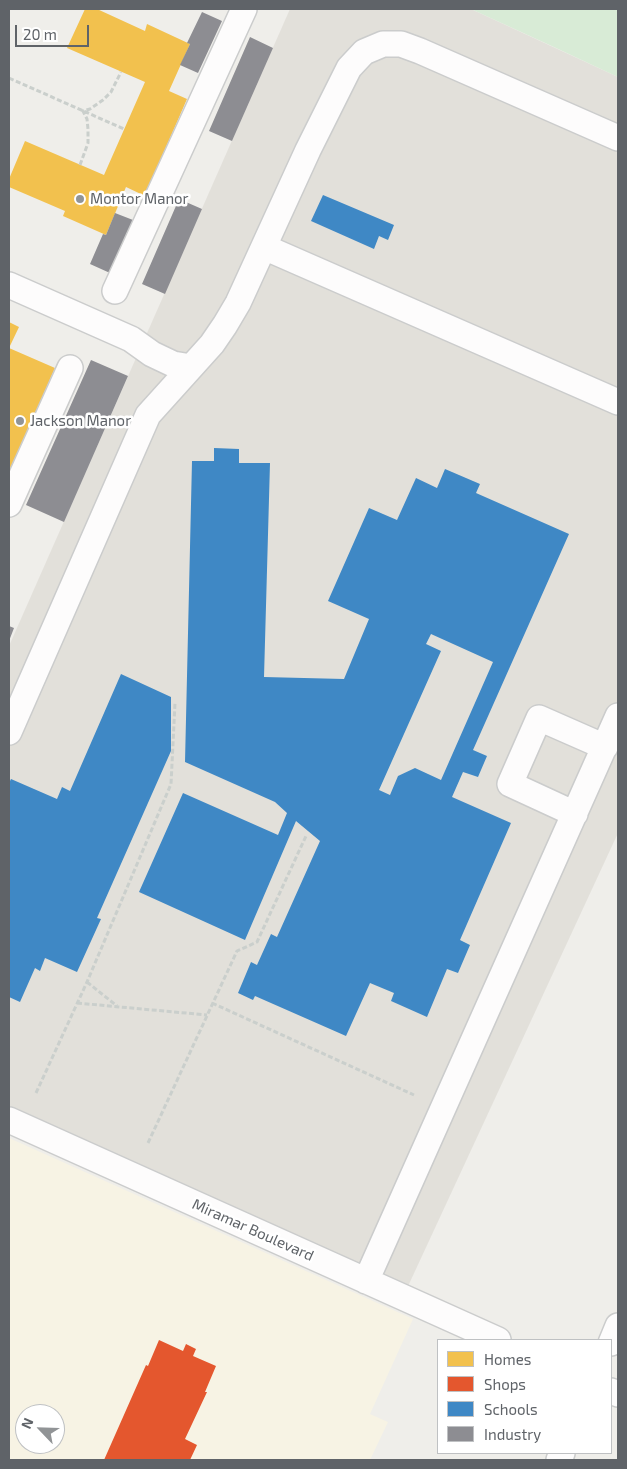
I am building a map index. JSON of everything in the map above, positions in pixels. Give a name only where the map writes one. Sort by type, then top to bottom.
[{"type":"street","points":[[115,292],[242,9]]},
{"type":"street","points":[[9,732],[148,415],[212,344],[225,325],[238,303],[308,150],[349,68],[364,52],[383,44],[401,44],[618,138]]},
{"type":"street","points":[[264,247],[618,402]]},
{"type":"street","points":[[9,285],[131,339],[152,354],[173,364],[191,367]]},
{"type":"street","points":[[9,504],[70,368]]},
{"type":"street","points":[[366,1281],[618,716]]},
{"type":"street","points":[[575,814],[510,784],[539,718],[605,747]]},
{"type":"street","name":"Miramar Boulevard","points":[[9,1120],[496,1339]]},
{"type":"street","points":[[612,1341],[618,1326]]},
{"type":"path","points":[[83,111],[90,110],[103,100],[114,87],[121,72]]},
{"type":"path","points":[[9,78],[124,129]]},
{"type":"path","points":[[80,165],[88,143],[88,129],[83,111]]},
{"type":"path","points":[[36,1093],[87,982],[171,784],[175,703]]},
{"type":"path","points":[[148,1143],[237,951],[257,942],[306,836]]},
{"type":"path","points":[[87,982],[118,1006]]},
{"type":"path","points":[[77,1003],[207,1015]]},
{"type":"path","points":[[212,1003],[414,1095]]},
{"type":"shaded area","points":[[290,9],[471,9],[618,77],[618,833],[403,1297],[9,1121],[9,646]]},
{"type":"shaded area","points":[[9,1138],[413,1319],[370,1414],[388,1422],[370,1460],[9,1460]]},
{"type":"green space","points":[[471,9],[618,9],[618,77],[554,47]]},
{"type":"building: Homes","points":[[85,9],[97,9],[145,31],[147,24],[190,44],[169,91],[187,99],[145,196],[126,187],[106,235],[63,216],[65,211],[9,187],[9,179],[25,141],[104,175],[145,82],[67,48]]},
{"type":"building: Homes","points":[[9,322],[19,327],[9,348]]},
{"type":"building: Homes","name":"Jackson Manor","points":[[9,348],[55,368],[9,474]]},
{"type":"building: Shops","points":[[159,1340],[183,1351],[186,1344],[196,1349],[193,1356],[216,1366],[205,1392],[207,1392],[185,1439],[197,1445],[190,1460],[104,1460],[146,1365],[148,1366]]},
{"type":"building: Schools","points":[[323,195],[394,225],[388,240],[379,236],[374,249],[311,221]]},
{"type":"building: Schools","points":[[214,448],[239,449],[239,463],[270,463],[264,677],[344,679],[369,619],[328,601],[369,508],[397,520],[416,478],[437,488],[445,469],[480,484],[476,493],[569,534],[473,750],[487,756],[478,777],[463,772],[452,797],[511,823],[460,940],[470,945],[458,973],[447,969],[427,1017],[391,1001],[394,993],[370,983],[346,1036],[255,996],[253,1000],[238,993],[251,962],[257,965],[271,934],[277,937],[320,841],[296,821],[245,940],[139,892],[183,793],[278,835],[287,813],[275,802],[185,762],[192,461],[214,461]],"holes":[[[431,634],[493,662],[441,780],[415,768],[398,776],[390,795],[379,790],[441,651],[426,644]]]},
{"type":"building: Schools","points":[[121,674],[171,697],[171,751],[97,918],[101,919],[77,972],[45,958],[40,971],[35,968],[20,1002],[9,997],[9,783],[11,779],[57,799],[62,787],[70,791]]},
{"type":"building: Industry","points":[[202,12],[222,21],[198,73],[180,65],[190,44],[187,43]]},
{"type":"building: Industry","points":[[250,37],[273,48],[232,141],[209,131]]},
{"type":"building: Industry","points":[[179,199],[202,209],[165,294],[142,284]]},
{"type":"building: Industry","points":[[115,213],[133,220],[110,273],[90,264],[103,234],[106,235]]},
{"type":"building: Industry","points":[[91,360],[128,376],[64,522],[26,505]]},
{"type":"building: Industry","points":[[9,626],[14,628],[9,641]]},
{"type":"place","name":"Montor Manor","points":[[80,199]]},
{"type":"place","name":"Jackson Manor","points":[[20,421]]}]
